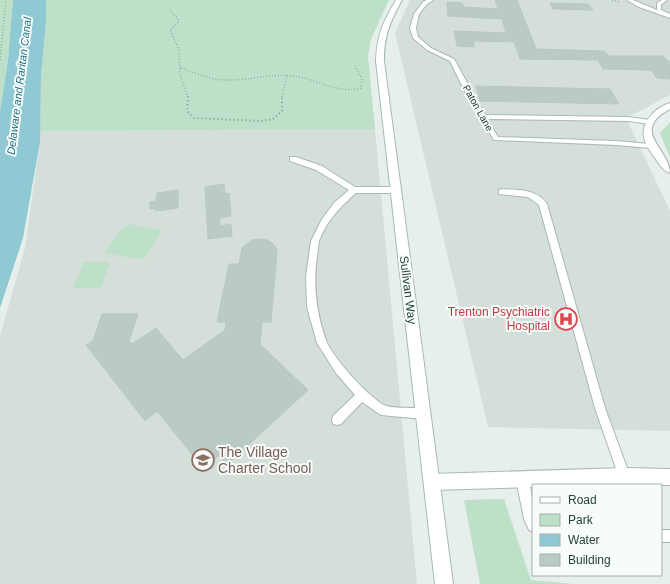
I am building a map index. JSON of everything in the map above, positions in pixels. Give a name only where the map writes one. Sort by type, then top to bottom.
[{"type":"main road","name":"Sullivan Way","points":[[400,0],[386,23],[380,40],[380,61],[444,584]]},
{"type":"main road","points":[[670,106],[654,116],[646,132],[650,146],[670,170]]},
{"type":"main road","points":[[432,482],[624,476],[670,477]]},
{"type":"lane","name":"Paton Lane","points":[[431,0],[425,3],[417,14],[413,28],[416,38],[429,49],[452,60],[496,139],[616,142],[650,146]]},
{"type":"lane","points":[[629,0],[670,16]]},
{"type":"lane","points":[[653,0],[670,0]]},
{"type":"lane","points":[[663,14],[659,10],[659,4],[666,0]]},
{"type":"lane","points":[[483,117],[628,119],[650,122]]},
{"type":"lane","points":[[293,159],[319,168],[354,190],[396,190]]},
{"type":"lane","points":[[354,190],[337,204],[324,221],[315,241],[310,277],[312,308],[322,343],[340,370],[362,395],[382,410],[423,414]]},
{"type":"lane","points":[[502,192],[531,195],[540,199],[543,204],[600,408],[624,476]]},
{"type":"lane","points":[[337,420],[362,395]]},
{"type":"lane","points":[[522,479],[532,524]]},
{"type":"path","points":[[0,60],[6,0]]},
{"type":"path","points":[[170,10],[178,19],[176,25],[170,30],[178,47],[181,68],[180,72],[188,95],[186,109],[190,116],[194,118],[261,121],[273,119],[279,116],[282,112],[282,92],[287,75]]},
{"type":"path","points":[[181,68],[215,79],[225,80],[287,75],[299,77],[326,86],[357,91],[362,88],[363,85],[355,66]]},
{"type":"shaded area","name":"Trenton Psychiatric Hospital","points":[[410,0],[670,0],[670,95],[626,118],[670,211],[670,431],[488,427],[395,33]]},
{"type":"shaded area","name":"The Village Charter School","points":[[375,129],[417,584],[0,584],[0,336],[25,248],[40,142],[40,131]]},
{"type":"green space","points":[[0,0],[13,0],[8,60],[0,112]]},
{"type":"green space","points":[[46,0],[389,0],[371,39],[368,56],[375,129],[40,131],[41,77],[46,21]]},
{"type":"green space","points":[[670,122],[670,158],[660,133]]},
{"type":"green space","points":[[128,224],[161,230],[160,235],[146,256],[142,259],[104,253],[120,231]]},
{"type":"green space","points":[[84,262],[110,262],[101,288],[73,288]]},
{"type":"green space","points":[[504,499],[531,580],[574,584],[480,584],[464,500]]},
{"type":"water","name":"Delaware and Raritan Canal","points":[[13,0],[46,0],[46,21],[41,77],[40,142],[23,238],[0,308],[0,112],[8,60]]},
{"type":"building","points":[[495,0],[517,0],[536,49],[604,51],[609,56],[663,56],[670,63],[670,79],[657,78],[651,70],[603,69],[598,60],[520,59],[514,42],[474,41],[474,47],[457,46],[454,31],[506,33],[502,19],[448,16],[447,2],[462,3],[464,7],[498,9]]},
{"type":"building","points":[[550,3],[588,4],[593,10],[553,9]]},
{"type":"building","points":[[476,86],[610,89],[619,104],[480,101]]},
{"type":"building","points":[[224,184],[225,194],[229,193],[231,216],[220,218],[220,226],[231,224],[232,236],[208,239],[205,187]]},
{"type":"building","points":[[178,190],[178,208],[156,211],[156,209],[150,209],[150,202],[156,201],[157,193]]},
{"type":"building","points":[[252,240],[267,240],[272,243],[276,248],[277,253],[271,322],[262,322],[260,344],[308,390],[227,465],[219,455],[204,469],[157,411],[145,421],[86,345],[93,341],[102,314],[138,314],[129,341],[132,344],[156,328],[183,360],[225,330],[226,322],[217,322],[229,264],[239,264],[242,248]]},
{"type":"place","name":"Trenton Psychiatric Hospital","points":[[566,319]]},
{"type":"place","name":"The Village Charter School","points":[[203,460]]}]
